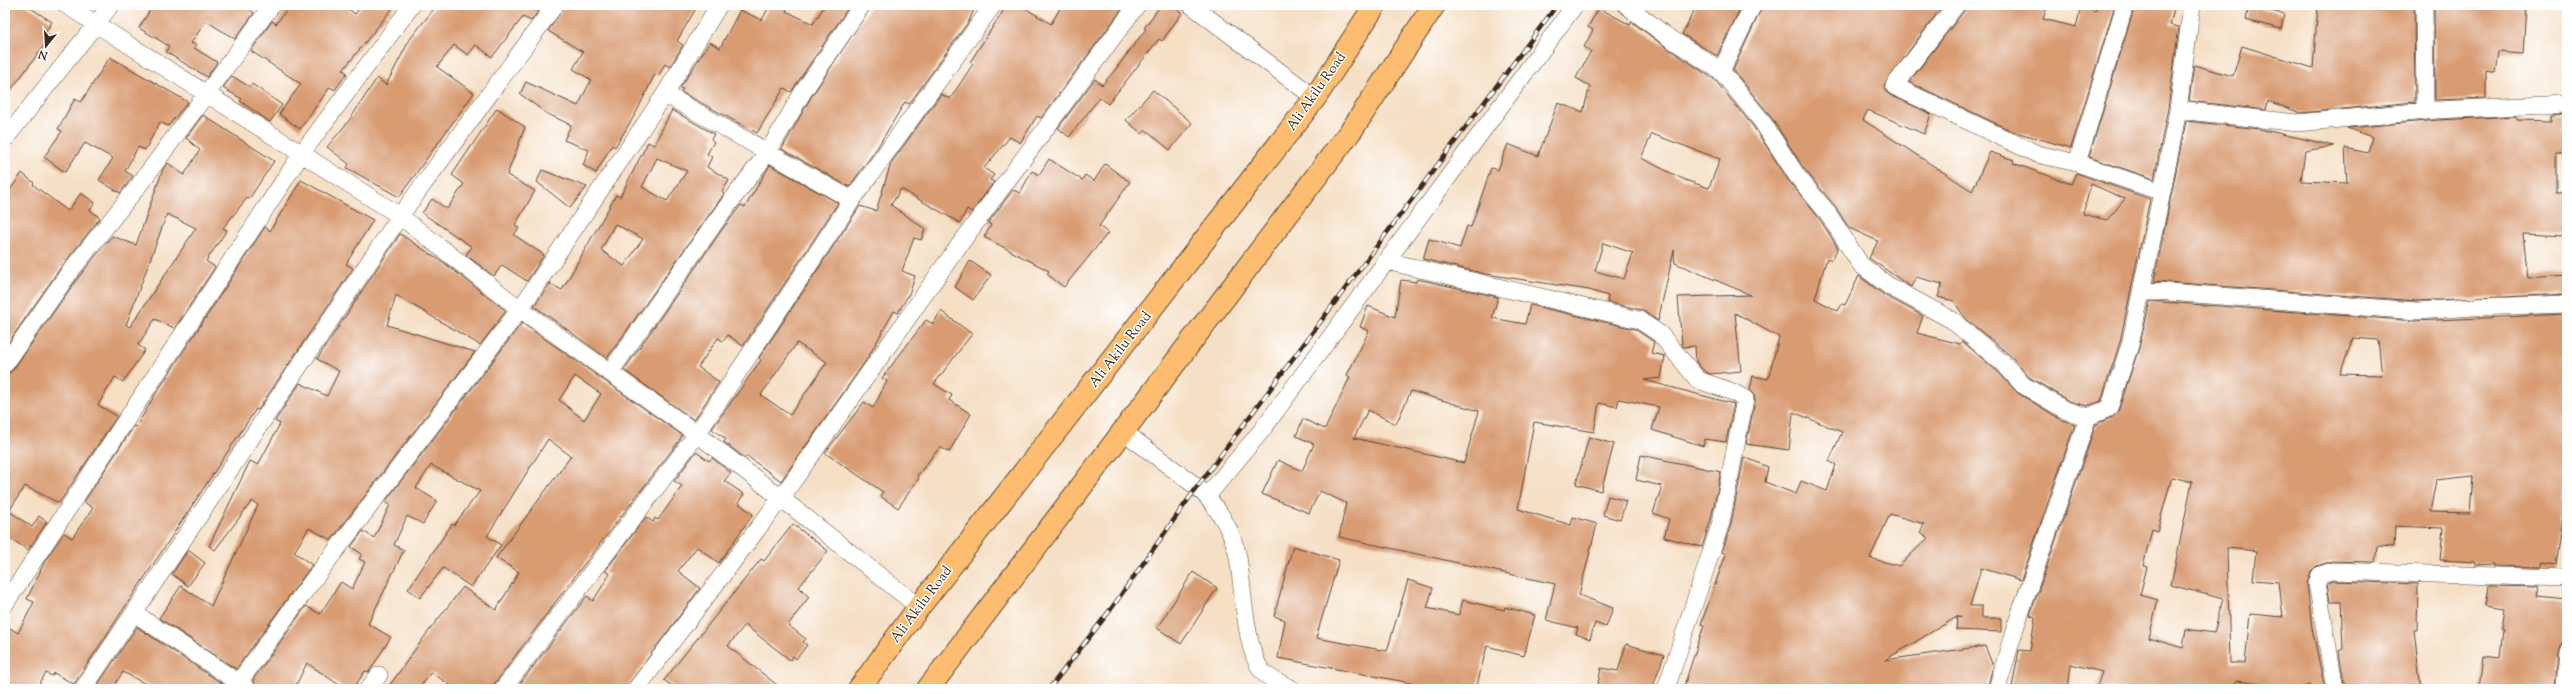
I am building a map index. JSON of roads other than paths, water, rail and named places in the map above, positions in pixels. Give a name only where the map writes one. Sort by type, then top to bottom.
[{"type":"main road","name":"Ali Akilu Road","points":[[859,689],[919,607],[1315,98],[1375,5]]},
{"type":"main road","points":[[928,689],[1353,128],[1434,5]]},
{"type":"street","points":[[66,5],[400,216],[520,309],[697,434],[919,607]]},
{"type":"street","points":[[5,139],[111,5]]},
{"type":"street","points":[[5,364],[69,273],[140,185],[272,5]]},
{"type":"street","points":[[5,604],[302,153],[412,5]]},
{"type":"street","points":[[83,689],[400,216],[555,5]]},
{"type":"street","points":[[134,613],[240,687],[300,596],[520,309],[664,94],[719,5]]},
{"type":"street","points":[[610,372],[713,225],[768,152],[803,92],[862,5]]},
{"type":"street","points":[[503,689],[697,434],[852,200],[993,5]]},
{"type":"street","points":[[636,689],[781,498],[952,255],[1137,5]]},
{"type":"street","points":[[1191,5],[1315,98]]},
{"type":"street","points":[[1207,496],[1262,430],[1575,5]]},
{"type":"street","points":[[1626,5],[1665,35],[1721,70],[1761,120],[1797,176],[1827,212],[1861,265],[1889,286],[1952,320],[2006,366],[2023,385],[2065,410],[2088,417],[2109,408],[2113,400],[2130,345],[2178,110],[2192,5]]},
{"type":"street","points":[[1721,70],[1753,5]]},
{"type":"street","points":[[1956,5],[1894,86],[2037,154],[2077,163],[2162,192]]},
{"type":"street","points":[[2077,163],[2125,5]]},
{"type":"street","points":[[2424,5],[2425,111]]},
{"type":"street","points":[[664,94],[852,200]]},
{"type":"street","points":[[2178,110],[2297,123],[2425,111],[2567,104]]},
{"type":"street","points":[[1386,261],[1639,320],[1657,331],[1698,380],[1733,392],[1745,399],[1721,522],[1666,689]]},
{"type":"street","points":[[2142,290],[2417,311],[2473,307],[2567,304]]},
{"type":"street","points":[[1997,689],[2015,628],[2088,417]]},
{"type":"street","points":[[1124,432],[1207,496],[1228,526],[1238,556],[1251,647],[1264,674],[1292,689]]},
{"type":"street","points":[[2335,689],[2317,583],[2320,575],[2332,571],[2567,578]]},
{"type":"street","points":[[2564,689],[2567,651]]},
{"type":"street","points":[[368,689],[379,676]]},
{"type":"railway","points":[[1049,689],[1111,609],[1197,487],[1557,5]]}]
